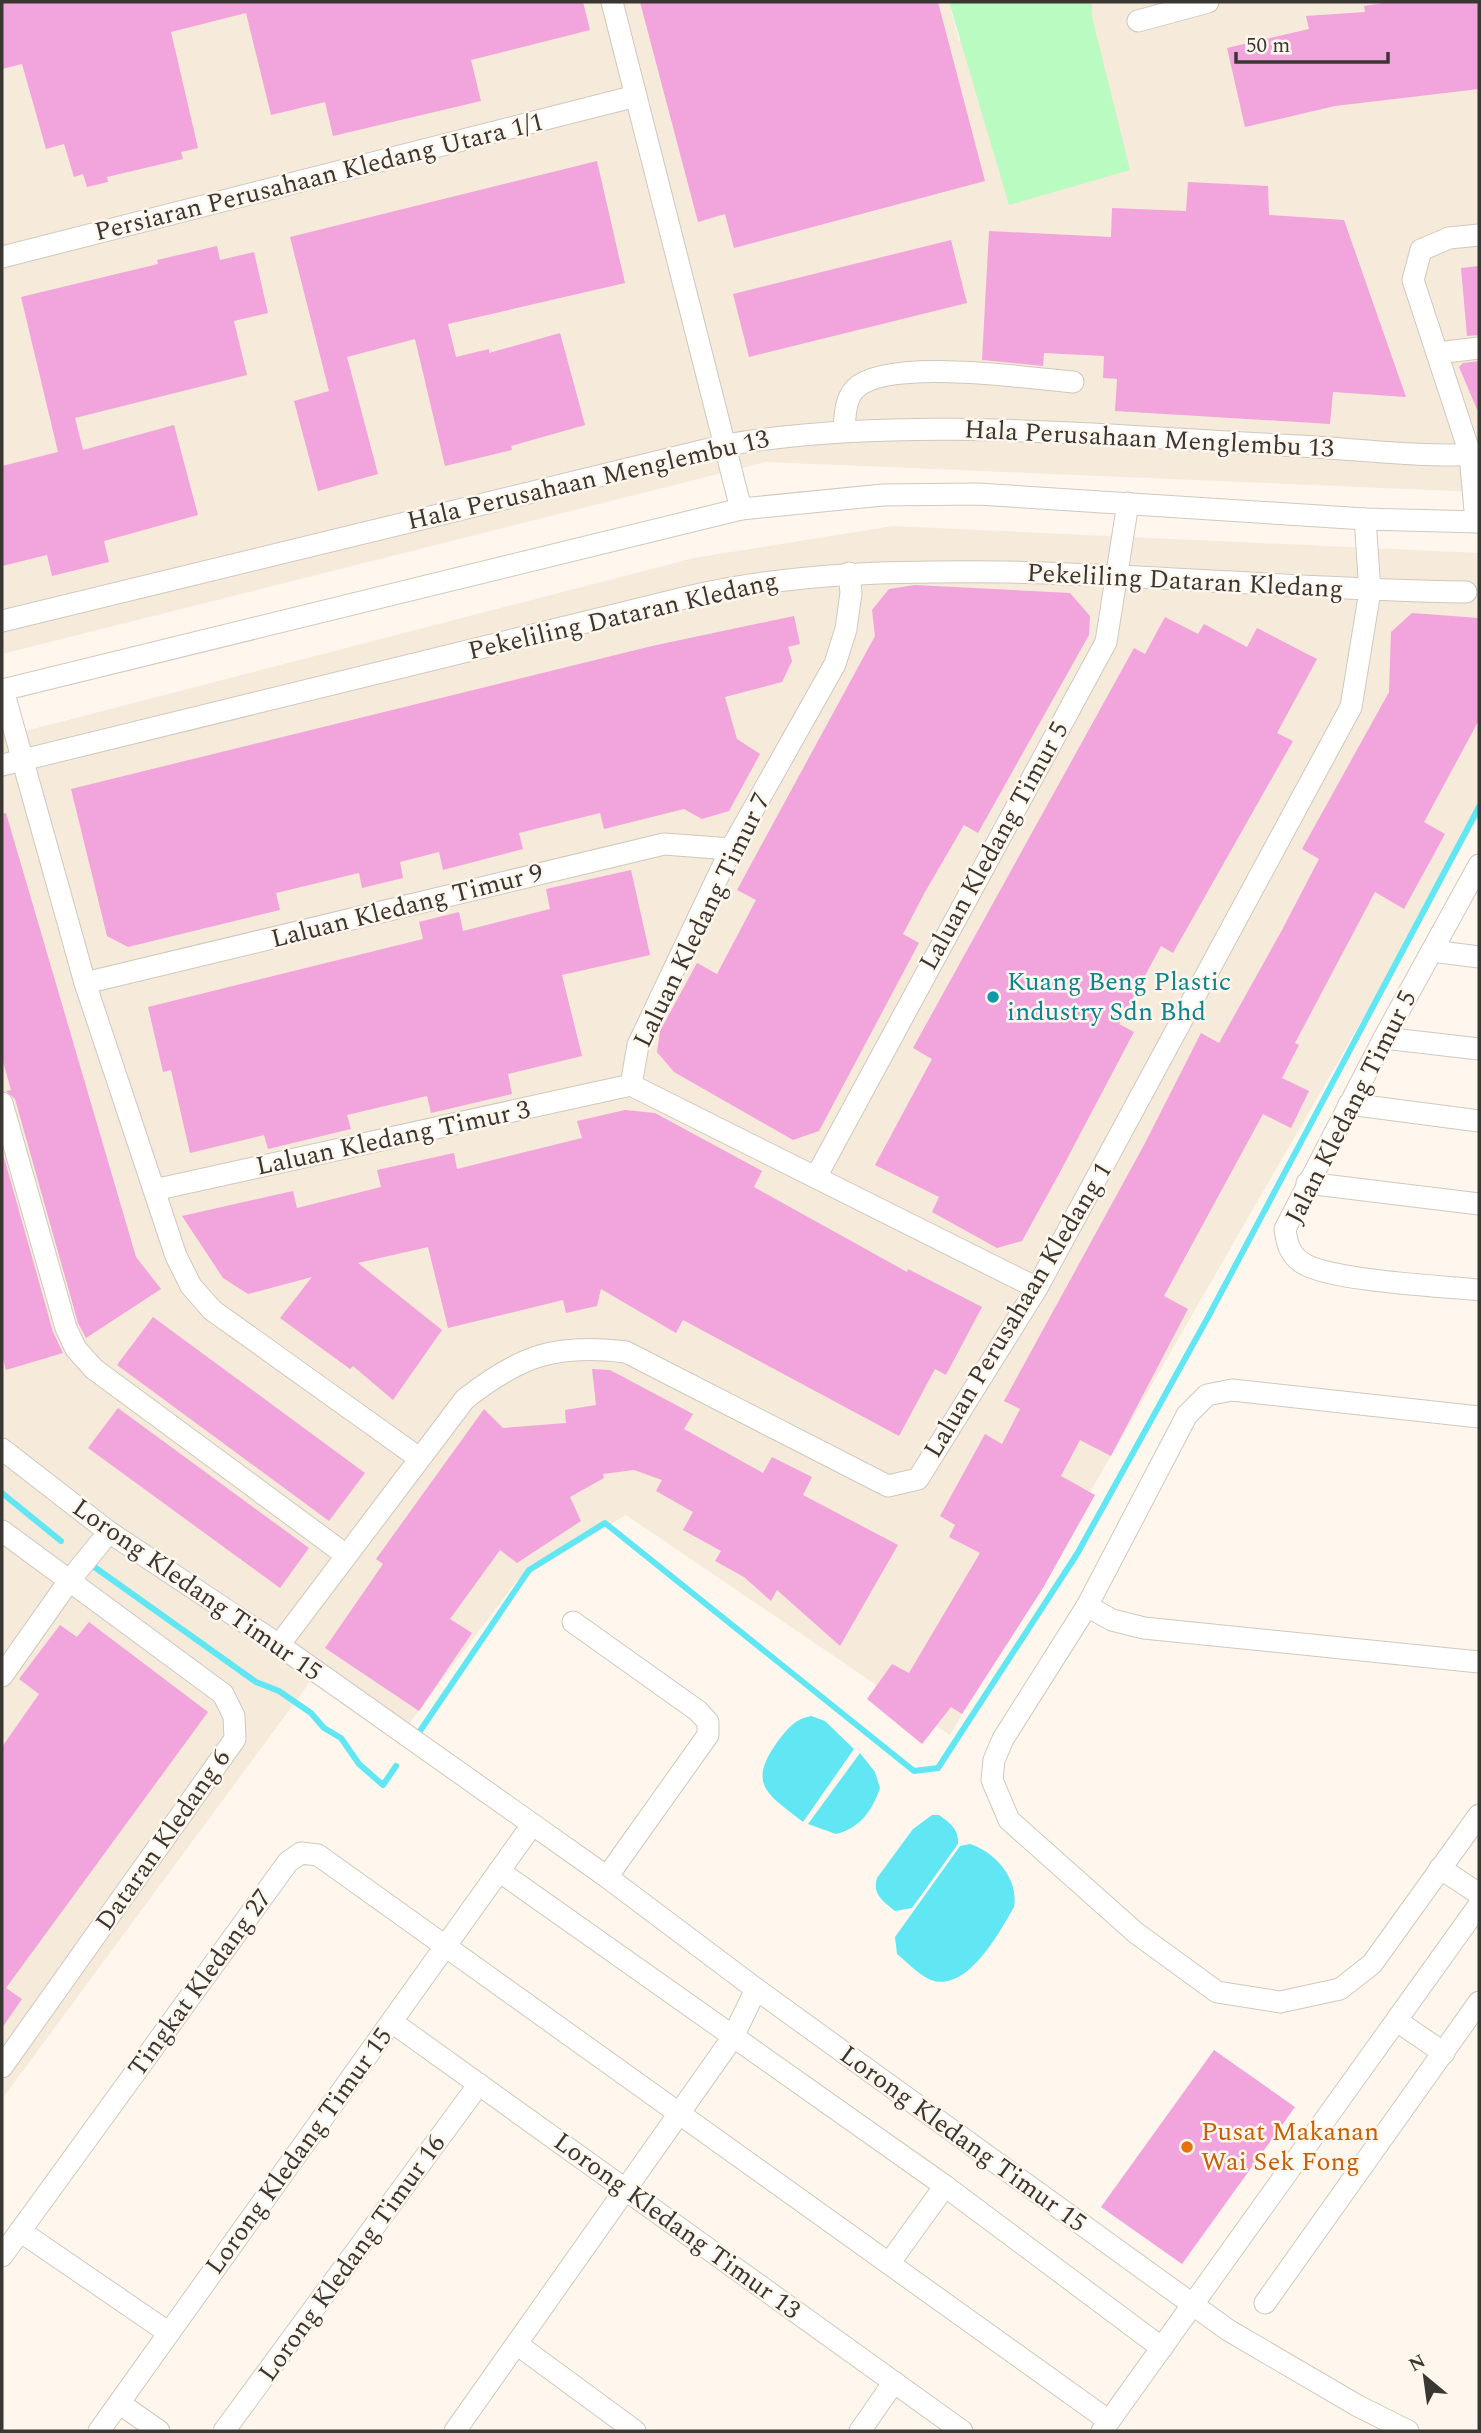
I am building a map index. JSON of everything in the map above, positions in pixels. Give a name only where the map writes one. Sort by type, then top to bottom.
[{"type":"street","points":[[612,2],[741,509]]},
{"type":"street","points":[[1138,21],[1208,2]]},
{"type":"street","name":"Persiaran Perusahaan Kledang Utara 1/1","points":[[2,257],[636,96]]},
{"type":"street","points":[[419,1458],[212,1310],[191,1286],[176,1256],[12,763],[2,690],[741,509],[883,495],[978,494],[1365,519],[1478,522],[1474,454],[1413,280],[1421,250],[1449,239],[1479,235]]},
{"type":"street","points":[[1437,353],[1479,348]]},
{"type":"street","points":[[844,430],[846,406],[854,390],[869,380],[899,371],[1073,382]]},
{"type":"street","name":"Hala Perusahaan Menglembu 13","points":[[2,621],[726,445],[783,435],[844,430],[959,430],[1474,454]]},
{"type":"street","name":"Laluan Kledang Timur 5","points":[[817,1175],[1106,642],[1128,503]]},
{"type":"street","name":"Laluan Perusahaan Kledang 1","points":[[279,1645],[465,1399],[500,1372],[541,1354],[588,1347],[626,1352],[888,1486],[918,1479],[1037,1288],[1351,707],[1370,591],[1365,519]]},
{"type":"street","name":"Pekeliling Dataran Kledang","points":[[12,763],[739,585],[895,570],[1118,575],[1370,591],[1466,592]]},
{"type":"street","name":"Laluan Kledang Timur 7","points":[[631,1085],[638,1045],[731,849],[835,664],[846,629],[851,593],[849,573]]},
{"type":"street","name":"Laluan Kledang Timur 9","points":[[85,984],[664,844],[731,849]]},
{"type":"street","name":"Jalan Kledang Timur 5","points":[[1477,873],[1384,1038],[1285,1229],[1288,1247],[1302,1262],[1327,1273],[1479,1290]]},
{"type":"street","points":[[1432,951],[1479,957]]},
{"type":"street","points":[[1384,1038],[1479,1049]]},
{"type":"street","points":[[631,1085],[817,1175],[1037,1288]]},
{"type":"street","name":"Laluan Kledang Timur 3","points":[[154,1191],[631,1085]]},
{"type":"street","points":[[2,1103],[66,1328],[76,1349],[94,1369],[346,1555]]},
{"type":"street","points":[[1349,1104],[1479,1121]]},
{"type":"street","points":[[1307,1183],[1479,1204]]},
{"type":"street","points":[[1479,1417],[1231,1390],[1207,1395],[1187,1415],[1087,1606],[1003,1739],[994,1760],[992,1780],[1009,1820],[1147,1940],[1217,1992],[1280,2002],[1340,1989],[1372,1964],[1479,1815]]},
{"type":"street","name":"Lorong Kledang Timur 15","points":[[2,1449],[109,1532],[279,1645],[607,1877],[756,1989],[1193,2304],[1294,2370],[1408,2431]]},
{"type":"street","name":"Dataran Kledang 6","points":[[2,1531],[223,1694],[234,1716],[235,1739],[2,2067]]},
{"type":"street","points":[[2,1676],[69,1581],[109,1532]]},
{"type":"street","points":[[1087,1606],[1112,1620],[1144,1628],[1479,1662]]},
{"type":"street","points":[[573,1622],[698,1711],[708,1722],[708,1735],[607,1877]]},
{"type":"street","name":"Lorong Kledang Timur 15","points":[[99,2431],[532,1825]]},
{"type":"street","name":"Tingkat Kledang 27","points":[[2,2256],[288,1862],[301,1853],[318,1855],[444,1946]]},
{"type":"street","points":[[1440,1868],[1479,1894]]},
{"type":"street","name":"Lorong Kledang Timur 15","points":[[499,1871],[945,2186],[1162,2348]]},
{"type":"street","points":[[444,1946],[890,2262],[1105,2426],[1479,1906]]},
{"type":"street","points":[[455,2431],[733,2037],[756,1989]]},
{"type":"street","points":[[1265,2303],[1479,2002]]},
{"type":"street","points":[[1396,2021],[1444,2053]]},
{"type":"street","name":"Lorong Kledang Timur 13","points":[[392,2022],[962,2431]]},
{"type":"street","name":"Lorong Kledang Timur 16","points":[[224,2431],[479,2084]]},
{"type":"street","points":[[890,2262],[945,2186]]},
{"type":"street","points":[[20,2231],[169,2333]]},
{"type":"street","points":[[517,2345],[635,2431]]},
{"type":"street","points":[[860,2431],[894,2382]]},
{"type":"street","points":[[119,2403],[159,2431]]},
{"type":"shaded area","points":[[2,2],[949,2],[959,41],[1092,17],[1092,2],[1479,2],[1479,492],[766,462],[2,654]]},
{"type":"shaded area","points":[[893,526],[1479,553],[1479,817],[950,1735],[626,1515],[516,1582],[402,1733],[313,1678],[2,2099],[2,737],[694,558]]},
{"type":"green space","points":[[949,2],[1092,2],[1092,17],[1130,170],[1009,205]]},
{"type":"water","points":[[811,1716],[825,1721],[854,1749],[803,1822],[765,1788],[763,1768],[785,1732],[800,1719]]},
{"type":"water","points":[[860,1753],[875,1772],[880,1788],[869,1811],[852,1828],[836,1834],[808,1824]]},
{"type":"water","points":[[932,1815],[939,1815],[953,1827],[958,1844],[912,1908],[895,1911],[877,1893],[877,1878],[913,1829]]},
{"type":"water","points":[[970,1844],[989,1853],[1004,1868],[1013,1887],[1014,1907],[991,1945],[969,1969],[957,1978],[944,1982],[931,1980],[897,1954],[895,1937],[960,1846]]},
{"type":"building","points":[[2,2],[583,2],[590,30],[471,60],[481,101],[333,136],[325,102],[271,115],[246,13],[171,32],[198,148],[181,152],[183,159],[107,177],[108,182],[87,187],[83,174],[74,177],[64,144],[46,149],[22,64],[2,69]]},
{"type":"building","points":[[640,2],[938,2],[985,181],[734,248],[725,214],[698,222]]},
{"type":"building","points":[[1390,2],[1479,2],[1479,89],[1335,106],[1245,127],[1227,48],[1309,29],[1306,16],[1365,12],[1364,6]]},
{"type":"building","points":[[597,161],[625,283],[448,324],[456,357],[489,349],[489,353],[560,333],[585,425],[511,446],[512,450],[445,466],[415,339],[347,357],[378,474],[318,491],[294,401],[329,391],[290,237]]},
{"type":"building","points":[[1188,182],[1268,186],[1269,215],[1344,220],[1406,397],[1333,392],[1330,424],[1115,411],[1117,379],[1103,378],[1104,356],[1044,353],[1043,366],[982,360],[989,231],[1111,237],[1112,208],[1186,211]]},
{"type":"building","points":[[951,240],[967,303],[749,357],[733,294]]},
{"type":"building","points":[[217,246],[220,260],[254,252],[268,313],[234,321],[247,375],[75,418],[83,450],[174,425],[198,515],[104,541],[109,562],[52,576],[47,555],[2,566],[2,466],[58,452],[21,297],[158,264],[157,260]]},
{"type":"building","points":[[1479,266],[1479,335],[1467,336],[1461,268]]},
{"type":"building","points":[[1479,361],[1479,414],[1459,367],[1463,363]]},
{"type":"building","points":[[915,585],[1070,593],[1090,616],[1089,635],[978,833],[964,825],[925,892],[903,934],[919,943],[819,1131],[793,1140],[674,1072],[657,1052],[660,1031],[697,963],[717,974],[756,900],[737,890],[875,636],[872,610],[889,589]]},
{"type":"building","points":[[1412,613],[1479,618],[1479,720],[1424,822],[1445,834],[1404,909],[1375,892],[1295,1043],[1299,1045],[1282,1078],[1309,1091],[1291,1128],[1263,1114],[1164,1296],[1188,1309],[1111,1456],[1080,1440],[1061,1476],[1095,1495],[1043,1588],[962,1714],[951,1707],[922,1744],[867,1699],[892,1664],[909,1673],[980,1553],[949,1537],[955,1525],[940,1516],[985,1434],[1002,1444],[1020,1409],[1004,1401],[1144,1145],[1201,1033],[1219,1043],[1282,930],[1319,859],[1302,849],[1389,692],[1391,632]]},
{"type":"building","points":[[794,616],[800,644],[788,647],[792,661],[782,682],[725,697],[737,739],[760,754],[729,811],[702,819],[684,809],[604,829],[600,813],[519,833],[523,849],[443,870],[439,852],[400,862],[403,878],[362,888],[359,873],[276,893],[280,910],[128,947],[107,936],[71,789],[652,646]]},
{"type":"building","points":[[1165,617],[1198,634],[1204,624],[1247,647],[1257,628],[1317,659],[1277,733],[1293,741],[1173,953],[1161,946],[1119,1024],[1134,1032],[1059,1174],[1022,1241],[997,1248],[932,1212],[939,1197],[875,1165],[932,1059],[913,1048],[1134,648],[1145,654]]},
{"type":"building","points":[[6,813],[136,1257],[161,1289],[86,1338],[78,1323],[15,1099],[6,1091],[11,1090],[2,1058],[2,814]]},
{"type":"building","points":[[631,870],[650,955],[562,975],[582,1056],[508,1074],[512,1094],[431,1113],[427,1096],[347,1115],[351,1129],[268,1149],[264,1135],[190,1153],[171,1070],[163,1072],[148,1007],[423,939],[419,922],[459,912],[463,931],[550,909],[546,889]]},
{"type":"building","points":[[625,1110],[655,1113],[762,1171],[754,1187],[907,1272],[908,1269],[982,1307],[946,1375],[935,1369],[899,1436],[683,1320],[676,1333],[601,1289],[597,1306],[566,1313],[563,1300],[448,1328],[428,1247],[358,1263],[442,1330],[393,1400],[353,1366],[350,1369],[280,1318],[312,1277],[248,1294],[223,1278],[182,1216],[293,1191],[297,1208],[381,1187],[377,1170],[454,1153],[457,1169],[582,1138],[577,1121]]},
{"type":"building","points":[[2,1150],[53,1332],[63,1353],[6,1370],[2,1355]]},
{"type":"building","points":[[153,1317],[365,1473],[329,1521],[117,1365]]},
{"type":"building","points":[[592,1369],[610,1370],[693,1414],[684,1429],[763,1473],[772,1457],[812,1477],[803,1495],[898,1545],[840,1646],[777,1590],[771,1601],[744,1577],[715,1561],[721,1551],[683,1530],[693,1512],[656,1491],[662,1480],[634,1470],[603,1474],[604,1478],[570,1497],[581,1521],[517,1563],[500,1550],[450,1619],[472,1633],[419,1711],[325,1648],[383,1564],[376,1559],[484,1409],[503,1428],[566,1423],[565,1410],[596,1405]]},
{"type":"building","points":[[118,1408],[309,1548],[280,1588],[88,1448]]},
{"type":"building","points":[[89,1622],[208,1712],[6,1988],[22,1999],[2,2028],[2,1747],[39,1694],[19,1679],[60,1625],[77,1637]]},
{"type":"building","points":[[1214,2050],[1295,2107],[1182,2264],[1101,2207]]},
{"type":"waterway","points":[[420,1731],[529,1570],[605,1523],[914,1771],[938,1768],[1077,1554],[1207,1319],[1479,807]]},
{"type":"waterway","points":[[2,1493],[61,1541]]},
{"type":"waterway","points":[[93,1566],[256,1682],[279,1691],[311,1713],[324,1728],[341,1738],[359,1764],[383,1785],[396,1766]]},
{"type":"place","name":"Kuang Beng Plastic industry Sdn Bhd","points":[[993,997]]},
{"type":"place","name":"Pusat Makanan Wai Sek Fong","points":[[1187,2147]]}]
